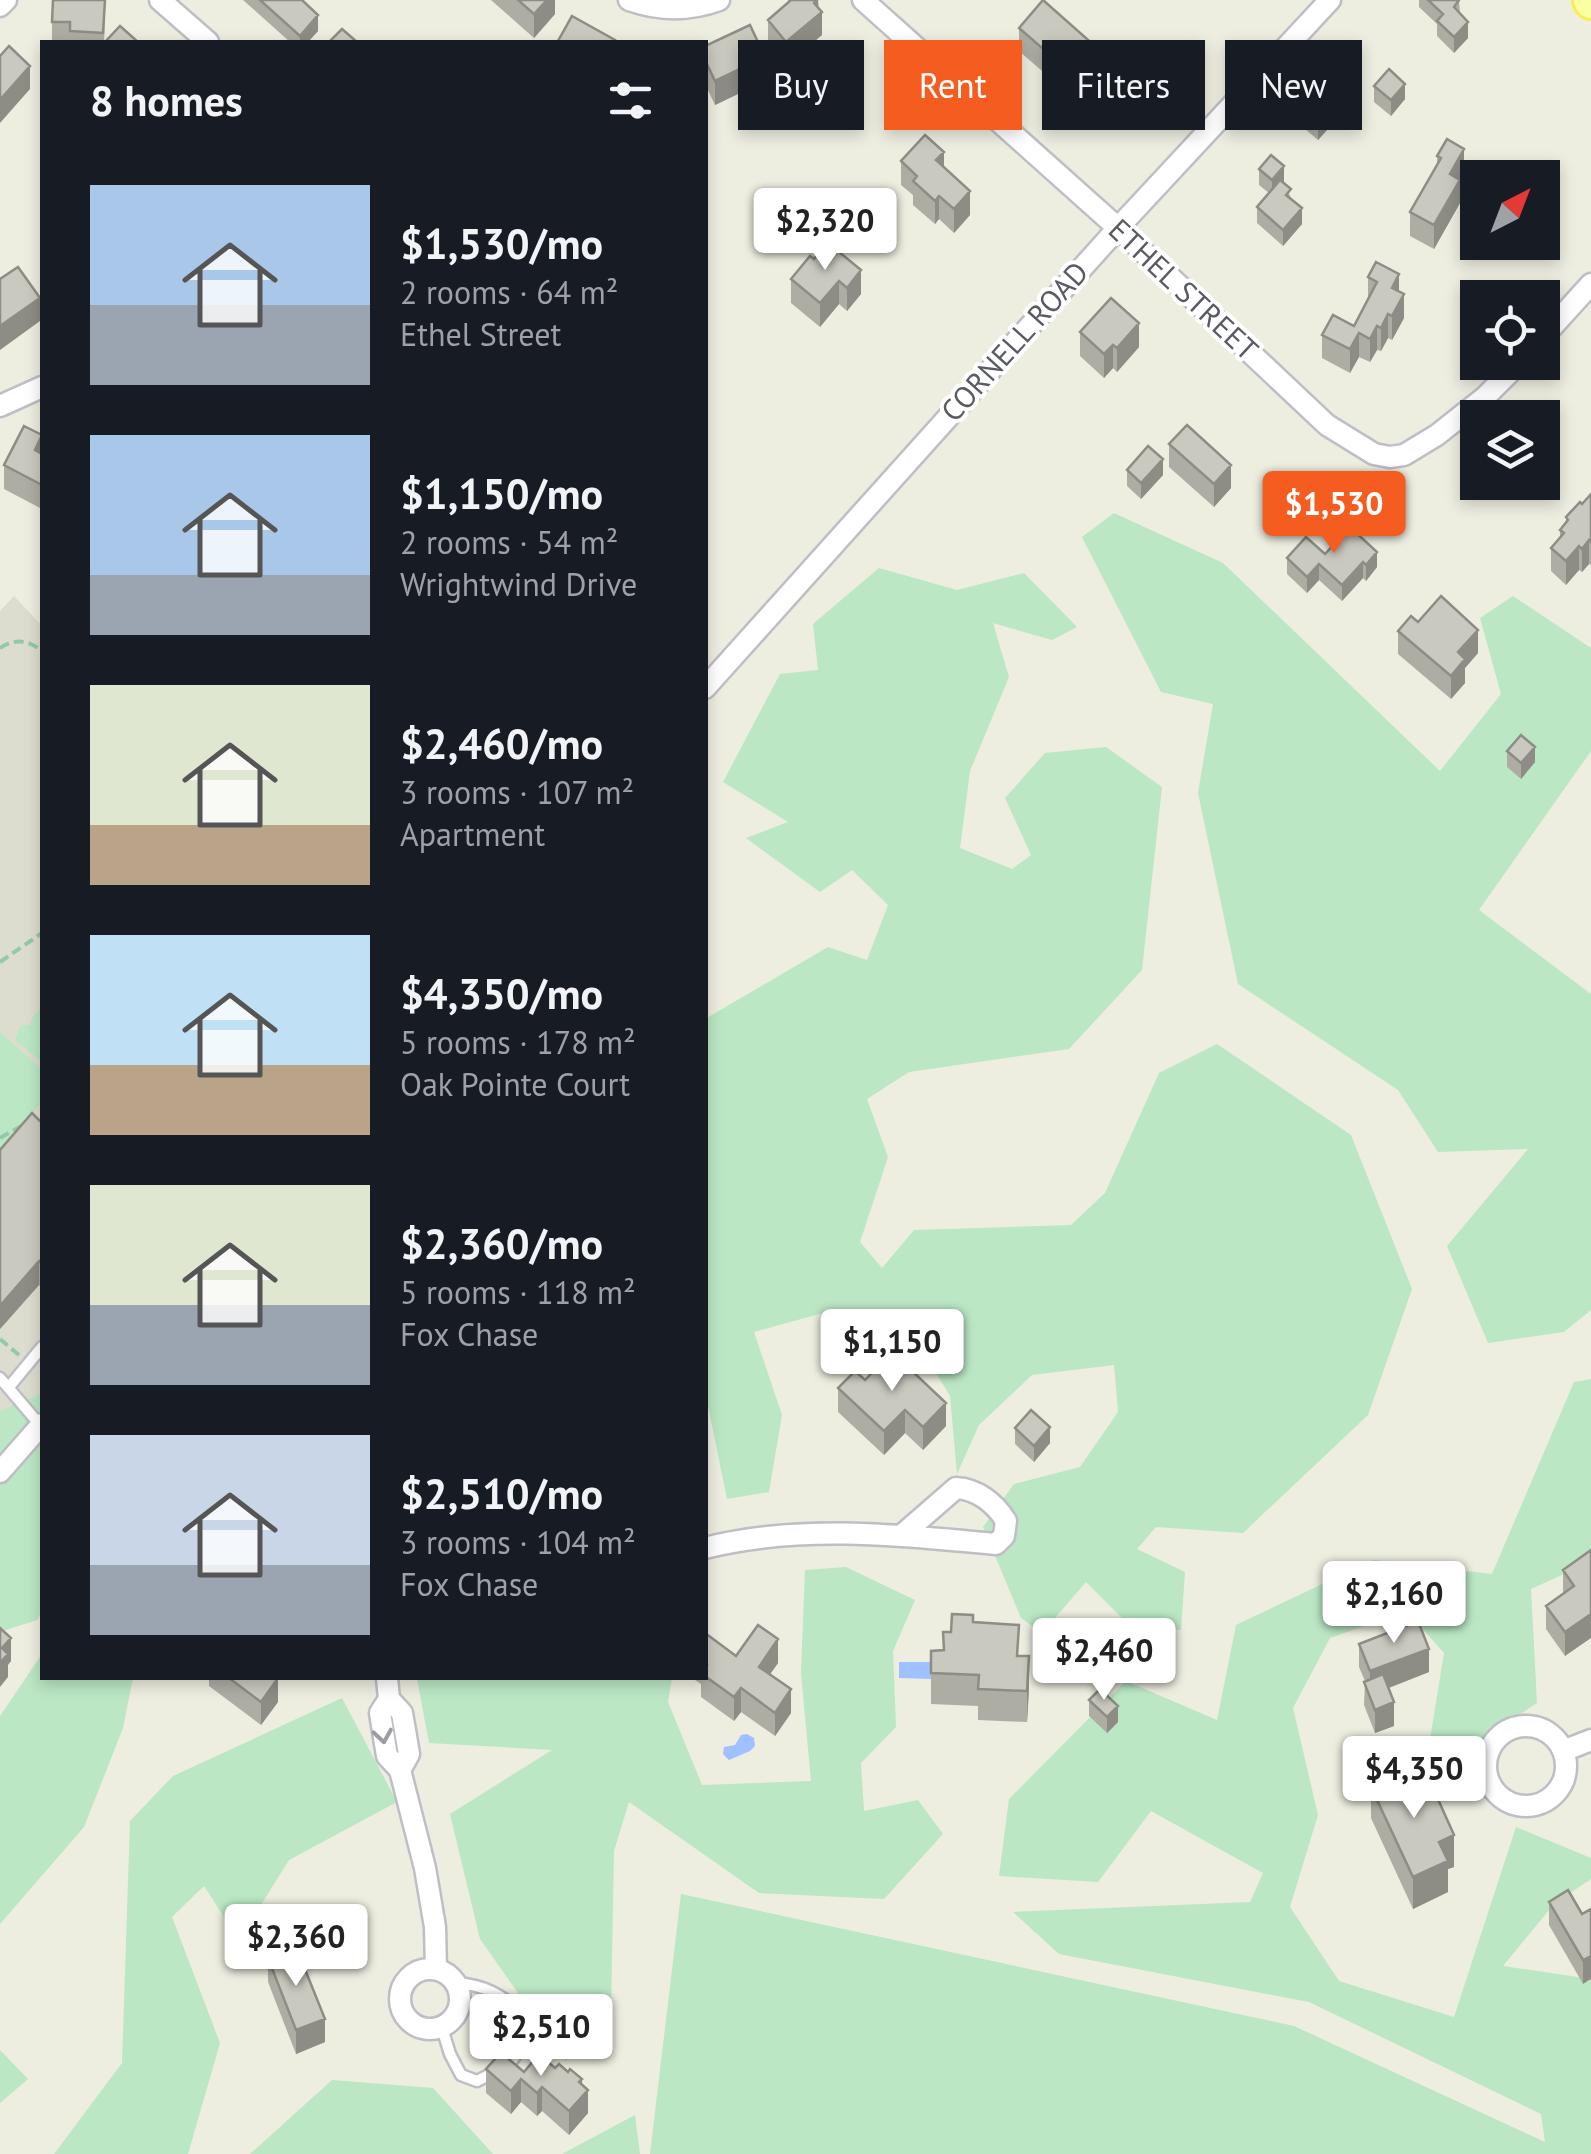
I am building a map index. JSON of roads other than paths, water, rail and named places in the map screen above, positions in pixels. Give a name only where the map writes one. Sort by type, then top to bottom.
[{"type":"street","points":[[0,6],[6,0]]},
{"type":"street","points":[[160,0],[206,40]]},
{"type":"street","points":[[629,0],[668,9],[720,0]]},
{"type":"street","name":"ETHEL STREET","points":[[863,0],[1118,228],[1327,425],[1374,454],[1404,454],[1438,435],[1502,380]]},
{"type":"street","name":"CORNELL ROAD","points":[[708,685],[1118,228],[1330,0]]},
{"type":"street","points":[[1560,318],[1591,284]]},
{"type":"street","points":[[0,406],[40,388]]},
{"type":"street","points":[[0,1472],[40,1427]]},
{"type":"street","points":[[708,1547],[746,1538],[799,1535],[902,1535],[996,1544],[1004,1536],[1006,1521],[980,1495],[956,1488],[902,1535]]},
{"type":"street","points":[[387,1680],[389,1700],[380,1714],[384,1742],[387,1756],[400,1770],[425,1868],[435,1927],[436,1969]]},
{"type":"street","points":[[1526,1725],[1536,1727],[1554,1737],[1563,1751],[1565,1776],[1561,1786],[1546,1800],[1516,1805],[1491,1786],[1487,1756],[1497,1737],[1506,1731],[1526,1725]]},
{"type":"street","points":[[1563,1751],[1591,1740]]},
{"type":"street","points":[[436,1969],[456,1983],[460,2009],[442,2028],[425,2030],[410,2022],[400,1998],[411,1975],[436,1969]]},
{"type":"lane","points":[[40,1349],[4,1383],[40,1423]]},
{"type":"lane","points":[[442,2028],[461,2075],[476,2081],[509,2065],[526,2040],[521,2018],[500,1996],[478,1984],[456,1983]]},
{"type":"water","points":[[899,1662],[934,1662],[932,1679],[899,1678]]},
{"type":"water","points":[[741,1735],[754,1738],[755,1746],[729,1760],[723,1754],[724,1747],[735,1745]]}]
